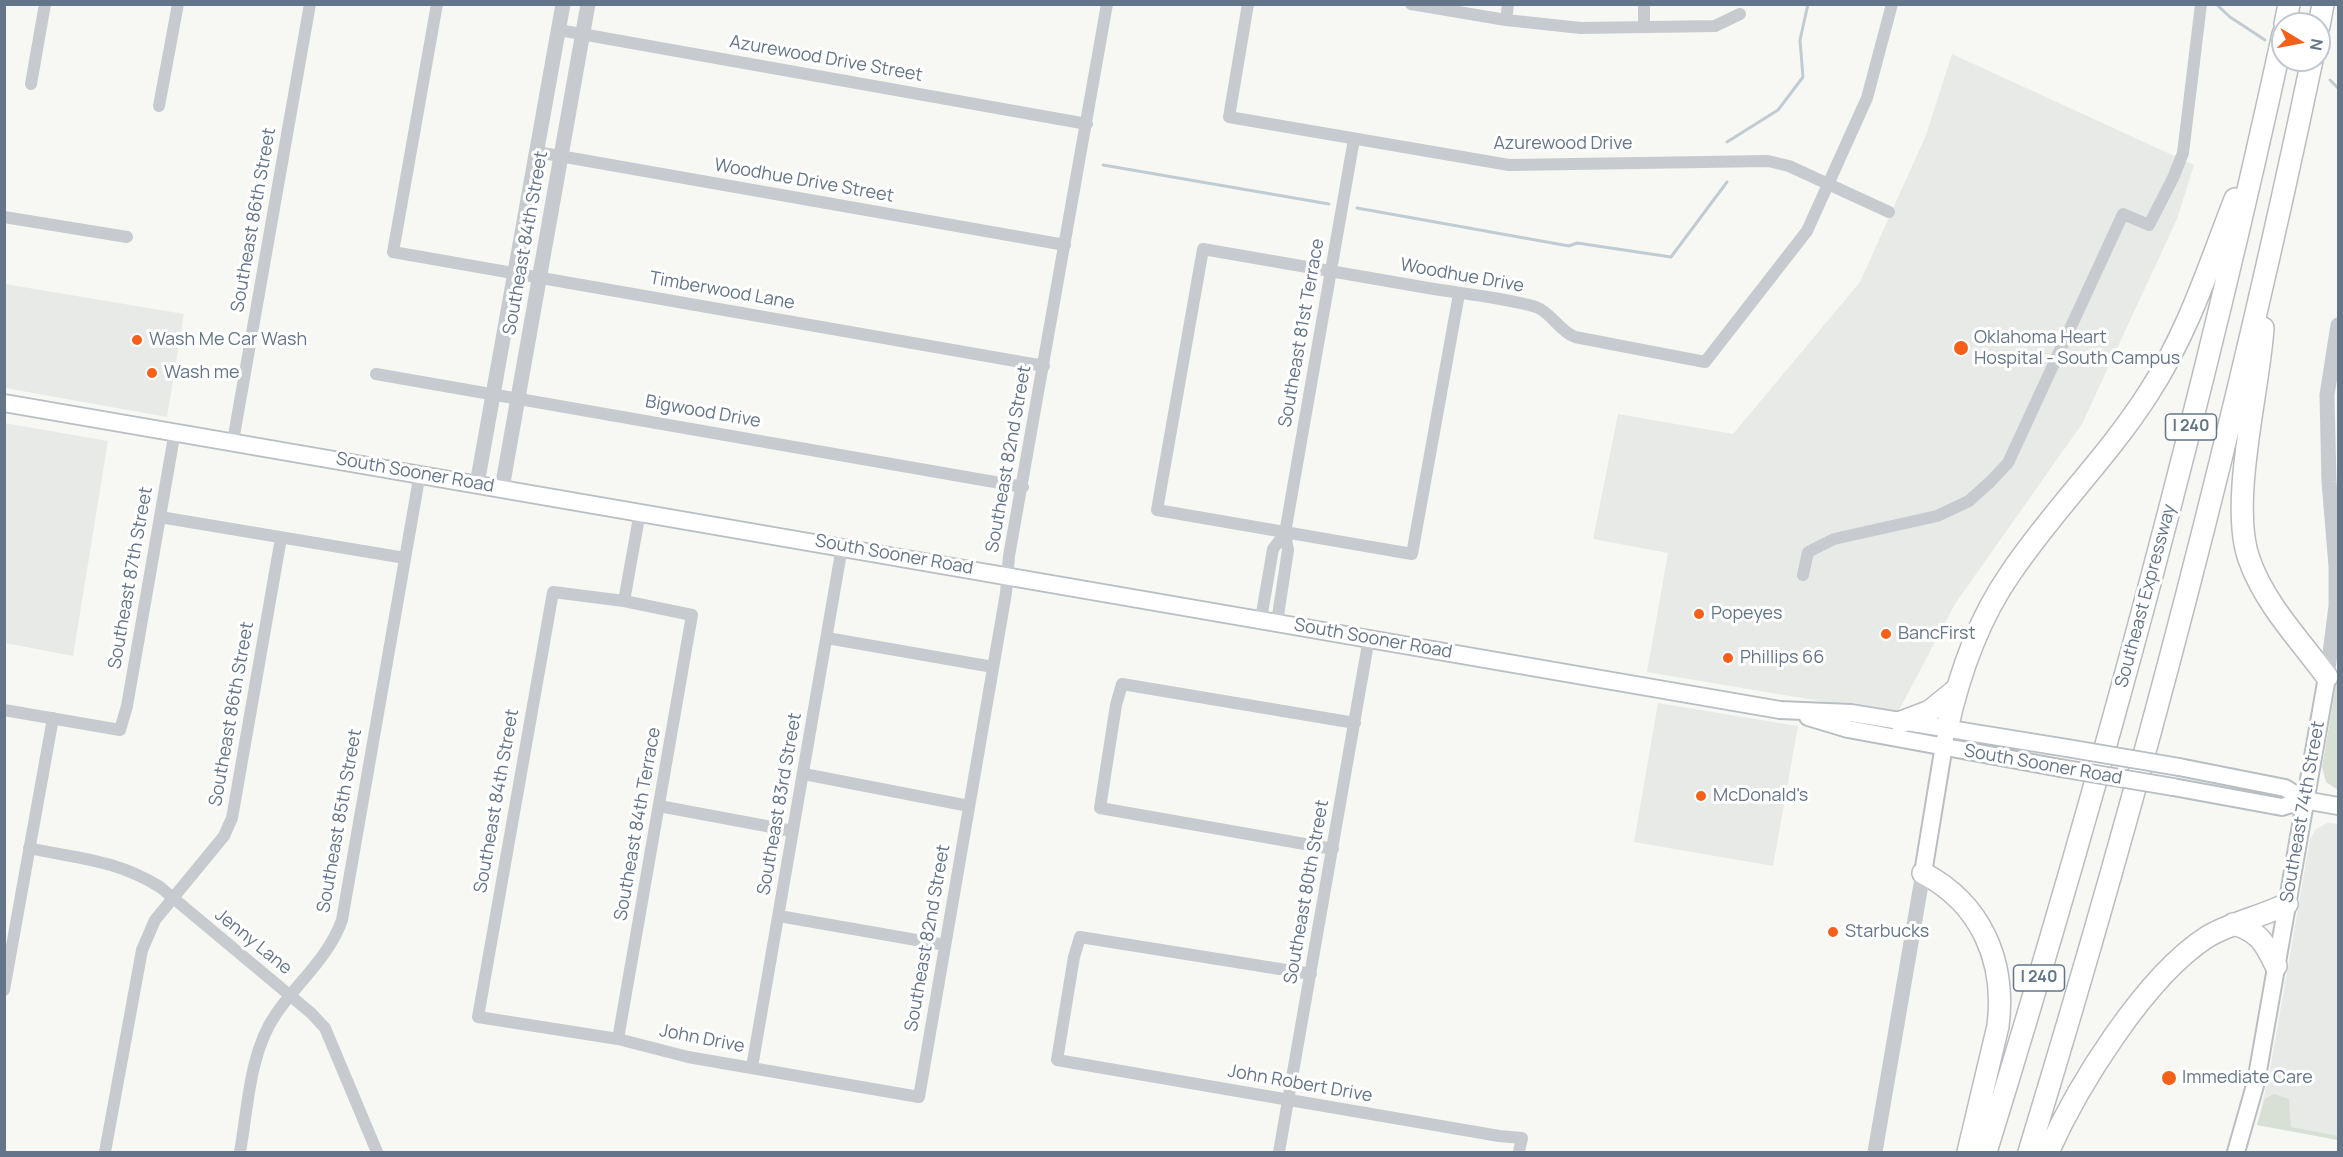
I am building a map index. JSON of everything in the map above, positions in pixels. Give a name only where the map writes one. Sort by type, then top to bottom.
[{"type":"highway","name":"Southeast Expressway","points":[[1986,1152],[2087,813],[2191,430],[2275,72]]},
{"type":"highway","name":"Southeast Expressway","points":[[2029,1152],[2122,832],[2184,601],[2268,260],[2309,72]]},
{"type":"highway","points":[[1945,738],[1957,689],[1988,610],[2008,575],[2122,431],[2165,365],[2198,301],[2264,123]]},
{"type":"highway","points":[[2268,260],[2262,349],[2244,490],[2245,545],[2265,592],[2327,677]]},
{"type":"highway","points":[[1901,722],[1930,711],[1957,689]]},
{"type":"highway","points":[[1923,873],[1949,887],[1970,913],[1988,941],[1997,972],[2000,1008],[1998,1026],[1968,1152]]},
{"type":"highway","points":[[2049,1152],[2090,1073],[2136,1010],[2173,965],[2192,947],[2233,924],[2287,904]]},
{"type":"highway","points":[[2233,924],[2247,928],[2260,937],[2276,966]]},
{"type":"main road","name":"South Sooner Road","points":[[4,403],[1784,710],[1848,729],[2067,748],[2179,767],[2285,788],[2304,800],[2338,806]]},
{"type":"main road","name":"Southeast 74th Street","points":[[2236,1152],[2256,1083],[2327,677]]},
{"type":"main road","name":"South Sooner Road","points":[[1784,710],[1851,712],[1901,722],[1945,738],[2060,768],[2282,807],[2304,800]]},
{"type":"main road","points":[[1923,873],[1945,738]]},
{"type":"street","points":[[31,84],[45,4]]},
{"type":"street","points":[[159,106],[178,4]]},
{"type":"street","name":"Southeast 86th Street","points":[[232,441],[310,4]]},
{"type":"street","name":"Timberwood Lane","points":[[437,4],[393,252],[1044,366]]},
{"type":"street","name":"Southeast 84th Street","points":[[477,484],[563,4]]},
{"type":"street","name":"Southeast 84th Street","points":[[502,488],[588,4]]},
{"type":"street","name":"Southeast 82nd Street","points":[[919,1097],[1107,4]]},
{"type":"street","name":"Azurewood Drive","points":[[1248,4],[1229,117],[1509,165],[1768,161],[1789,166],[1889,212]]},
{"type":"street","points":[[1411,4],[1506,21],[1563,28],[1715,26],[1740,14]]},
{"type":"street","points":[[1506,21],[1508,4]]},
{"type":"street","points":[[1644,4],[1644,27]]},
{"type":"street","points":[[1828,184],[1867,98],[1892,4]]},
{"type":"street","points":[[1803,575],[1808,552],[1834,539],[1913,524],[1945,513],[1972,498],[2008,463],[2123,214],[2149,225],[2173,178],[2184,143],[2201,7]]},
{"type":"street","name":"Azurewood Drive Street","points":[[559,30],[1087,124]]},
{"type":"street","name":"Southeast 81st Terrace","points":[[1269,621],[1288,550],[1285,533],[1354,139]]},
{"type":"street","name":"Woodhue Drive Street","points":[[537,152],[1065,245]]},
{"type":"street","name":"Woodhue Drive","points":[[1285,533],[1157,510],[1203,249],[1535,307],[1548,315],[1565,333],[1575,337],[1705,362],[1801,243],[1828,184]]},
{"type":"street","points":[[4,217],[127,237]]},
{"type":"street","points":[[1285,533],[1412,554],[1459,294]]},
{"type":"street","name":"Southeast 74th Street","points":[[2327,677],[2336,606],[2336,566],[2329,482],[2327,395],[2338,325]]},
{"type":"street","name":"Bigwood Drive","points":[[376,374],[1023,487]]},
{"type":"street","name":"Southeast 87th Street","points":[[53,718],[120,730],[175,431]]},
{"type":"street","name":"Southeast 85th Street","points":[[240,1152],[261,1043],[276,1014],[330,946],[342,920],[420,473]]},
{"type":"street","points":[[624,601],[640,512]]},
{"type":"street","points":[[160,517],[405,558]]},
{"type":"street","name":"Southeast 86th Street","points":[[105,1152],[142,950],[155,920],[224,836],[232,818],[281,538]]},
{"type":"street","name":"Southeast 83rd Street","points":[[752,1067],[842,547]]},
{"type":"street","name":"Southeast 84th Street","points":[[478,1017],[553,592],[624,601]]},
{"type":"street","name":"Southeast 84th Terrace","points":[[618,1039],[692,615],[624,601]]},
{"type":"street","points":[[827,638],[993,667]]},
{"type":"street","name":"Southeast 80th Street","points":[[1279,1152],[1369,638]]},
{"type":"street","points":[[1333,849],[1100,808],[1116,705],[1122,684],[1355,723]]},
{"type":"street","points":[[4,710],[53,718],[4,990]]},
{"type":"street","points":[[804,774],[969,806]]},
{"type":"street","points":[[659,806],[793,831]]},
{"type":"street","name":"Jenny Lane","points":[[29,848],[123,867],[160,887],[291,996],[325,1028],[377,1152]]},
{"type":"street","points":[[1875,1152],[1923,873]]},
{"type":"street","points":[[779,916],[945,945]]},
{"type":"street","name":"John Robert Drive","points":[[1311,974],[1080,937],[1074,957],[1057,1060],[1522,1138],[1519,1152]]},
{"type":"street","name":"John Drive","points":[[478,1017],[618,1039],[688,1057],[919,1097]]},
{"type":"shaded area","name":"Oklahoma Heart Hospital - South Campus","points":[[1952,54],[2194,165],[2177,219],[2082,424],[1955,604],[1897,714],[1647,672],[1668,553],[1593,539],[1618,414],[1733,434],[1860,282],[1926,135]]},
{"type":"shaded area","points":[[5,284],[184,314],[167,417],[5,388]]},
{"type":"shaded area","points":[[4,423],[108,441],[73,656],[5,643]]},
{"type":"shaded area","points":[[2338,673],[2338,790],[2326,782],[2322,767]]},
{"type":"shaded area","points":[[1658,703],[1798,726],[1773,866],[1634,842]]},
{"type":"shaded area","points":[[2327,823],[2338,824],[2338,1140],[2257,1125],[2270,1070],[2310,839],[2316,829]]},
{"type":"shaded area","points":[[2274,1094],[2289,1099],[2291,1127],[2338,1136],[2338,1140],[2257,1125],[2265,1099]]},
{"type":"waterway","points":[[1727,142],[1778,110],[1803,77],[1800,40],[1808,4]]},
{"type":"waterway","points":[[2216,4],[2230,17],[2265,40]]},
{"type":"waterway","points":[[2330,80],[2338,88]]},
{"type":"waterway","points":[[1103,165],[1329,204]]},
{"type":"waterway","points":[[1357,208],[1569,246],[1577,243],[1671,257],[1727,182]]},
{"type":"place","name":"Wash Me Car Wash","points":[[137,340]]},
{"type":"place","name":"Oklahoma Heart Hospital - South Campus","points":[[1961,348]]},
{"type":"place","name":"Wash me","points":[[152,373]]},
{"type":"place","name":"Popeyes","points":[[1699,614]]},
{"type":"place","name":"BancFirst","points":[[1886,634]]},
{"type":"place","name":"Phillips 66","points":[[1728,658]]},
{"type":"place","name":"McDonald's","points":[[1701,796]]},
{"type":"place","name":"Starbucks","points":[[1833,932]]},
{"type":"place","name":"Immediate Care","points":[[2169,1078]]}]
